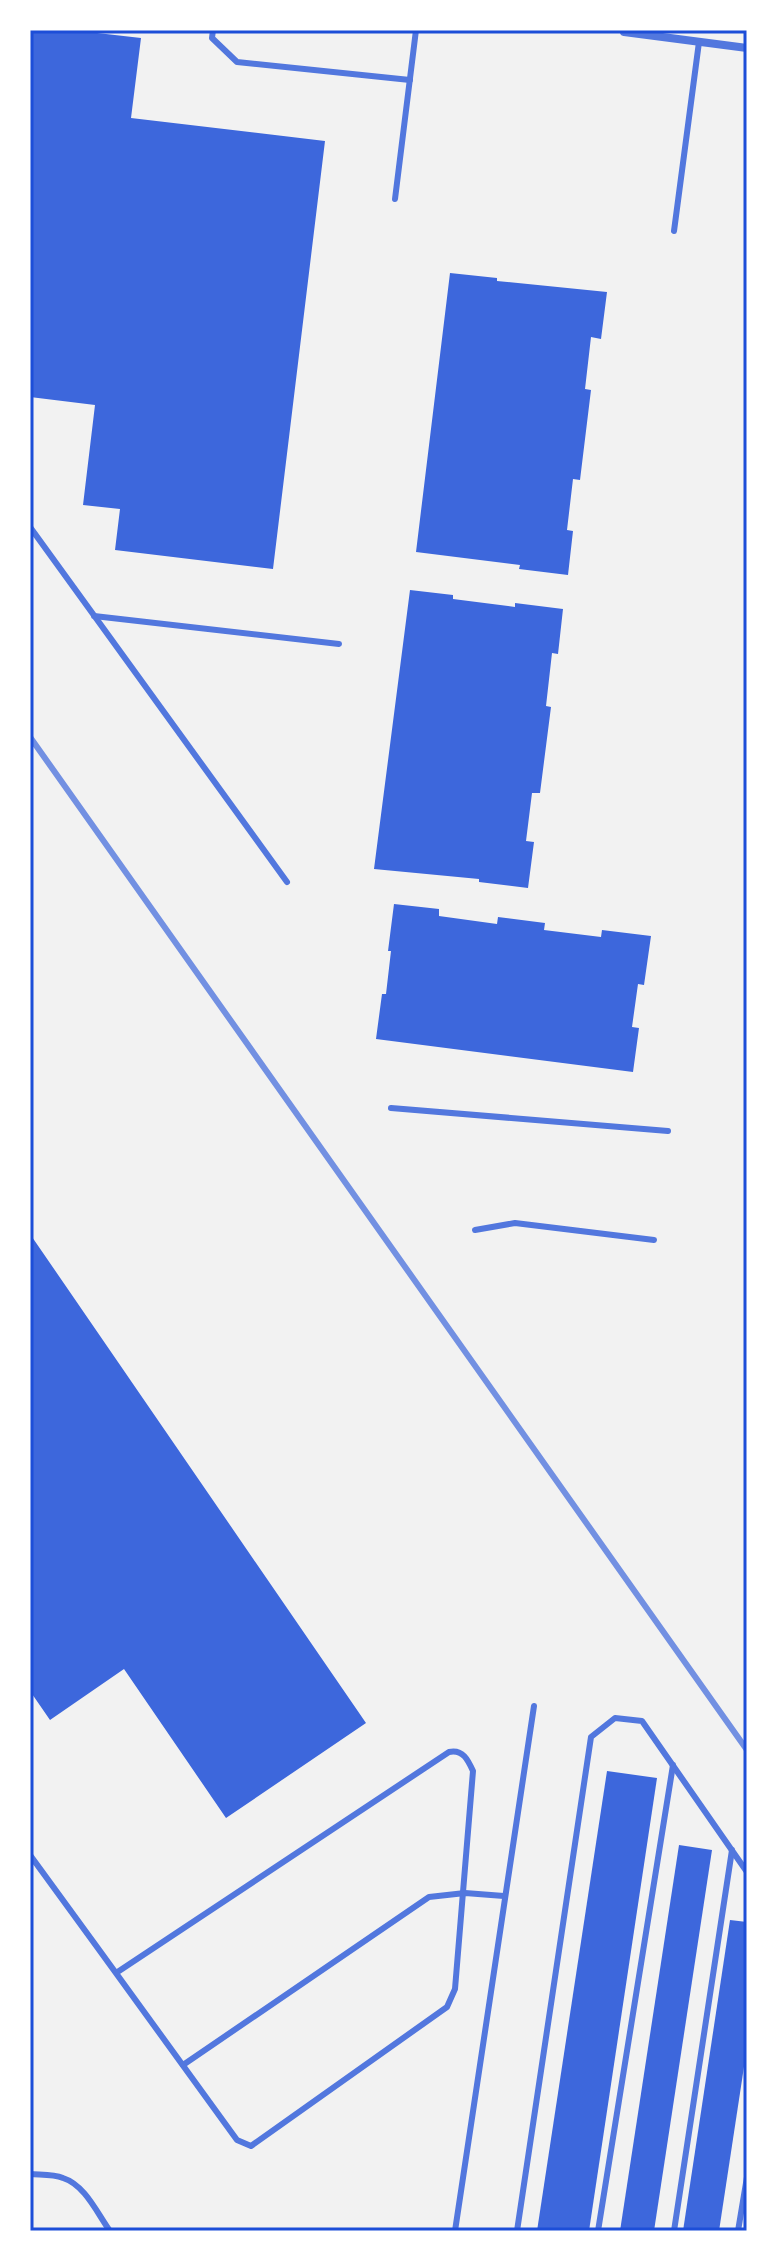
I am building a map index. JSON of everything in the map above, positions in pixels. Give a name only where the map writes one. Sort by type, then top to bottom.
[{"type":"street","points":[[624,31],[747,48]]},
{"type":"lane","points":[[213,30],[212,38],[237,62],[410,80]]},
{"type":"lane","points":[[395,199],[416,30]]},
{"type":"lane","points":[[674,231],[699,42]]},
{"type":"lane","points":[[30,527],[287,882]]},
{"type":"lane","points":[[94,616],[339,644]]},
{"type":"lane","points":[[391,1108],[668,1131]]},
{"type":"lane","points":[[475,1230],[515,1223],[654,1240]]},
{"type":"lane","points":[[455,2231],[534,1706]]},
{"type":"lane","points":[[517,2231],[591,1737],[615,1718],[642,1721],[747,1872]]},
{"type":"lane","points":[[30,1855],[237,2140],[251,2146],[447,2007],[455,1989],[473,1771],[462,1753],[455,1751],[116,1973]]},
{"type":"lane","points":[[598,2231],[673,1765]]},
{"type":"lane","points":[[674,2231],[732,1850]]},
{"type":"lane","points":[[183,2065],[429,1897],[465,1893],[504,1896]]},
{"type":"lane","points":[[30,2174],[62,2177],[75,2184],[110,2231]]},
{"type":"lane","points":[[738,2231],[747,2177]]},
{"type":"building","points":[[30,30],[71,30],[141,38],[131,118],[325,141],[273,569],[115,550],[120,509],[83,505],[95,405],[30,397],[33,340],[30,339]]},
{"type":"building","points":[[450,273],[607,292],[601,339],[591,337],[585,389],[591,390],[580,480],[573,479],[567,530],[573,531],[568,575],[519,569],[520,565],[416,552]]},
{"type":"building","points":[[410,590],[515,607],[515,603],[563,609],[558,654],[552,653],[546,706],[551,707],[540,793],[532,793],[526,841],[534,842],[528,888],[479,882],[479,879],[374,869]]},
{"type":"building","points":[[394,904],[439,909],[439,916],[497,924],[498,917],[545,923],[544,930],[601,937],[602,930],[651,936],[644,985],[638,984],[632,1027],[639,1028],[633,1072],[376,1039],[382,994],[386,994]]},
{"type":"building","points":[[30,1234],[366,1723],[226,1818],[124,1669],[50,1720],[30,1691]]},
{"type":"building","points":[[607,1771],[657,1778],[589,2231],[537,2231]]},
{"type":"building","points":[[679,1845],[712,1850],[654,2231],[620,2231]]},
{"type":"building","points":[[730,1920],[747,1922],[747,2047],[719,2231],[683,2231]]},
{"type":"railway","points":[[30,737],[747,1750]]}]
